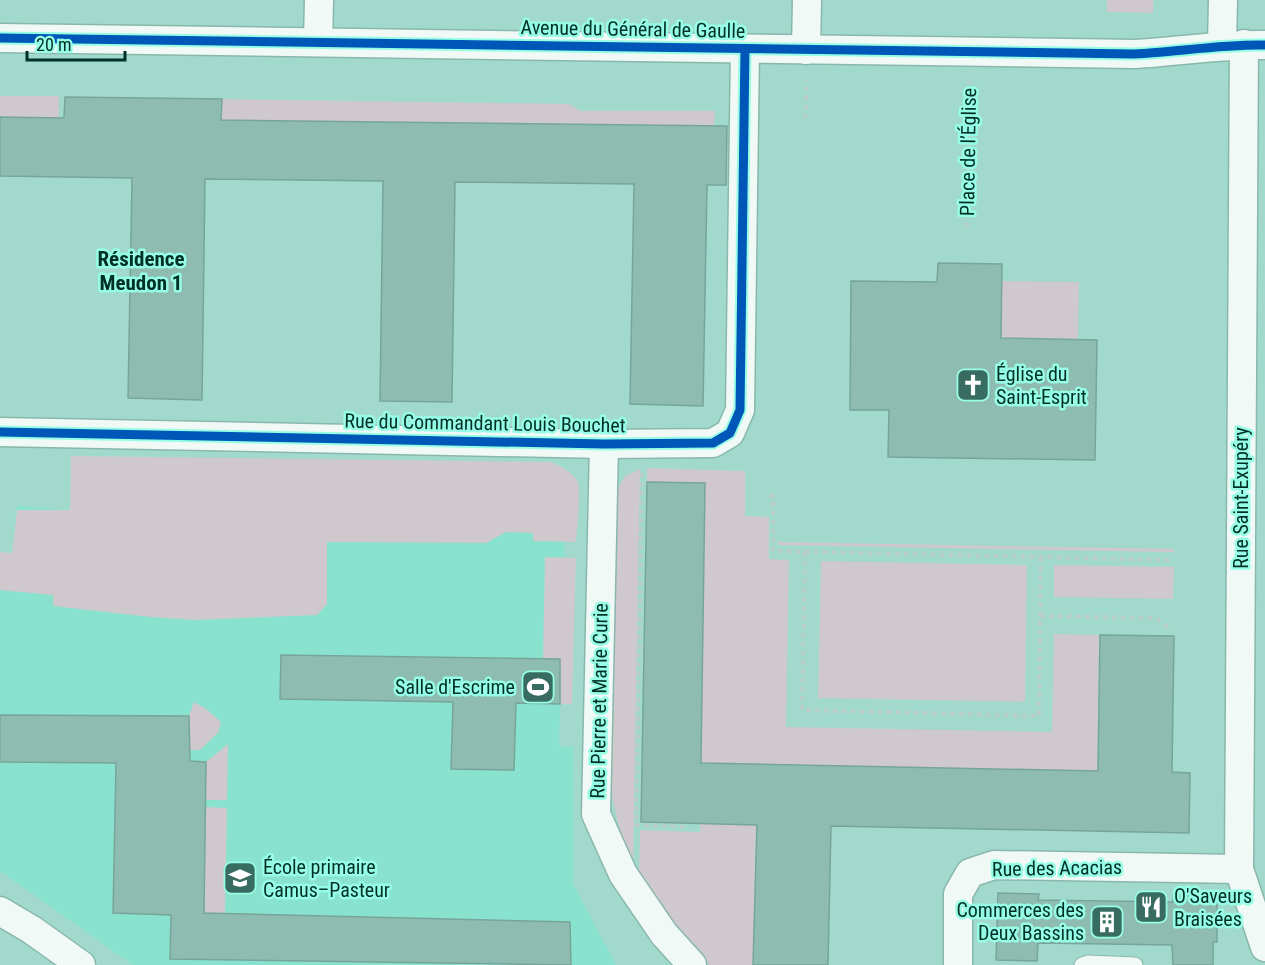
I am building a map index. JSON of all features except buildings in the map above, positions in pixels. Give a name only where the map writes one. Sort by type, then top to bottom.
[{"type":"street","points":[[318,42],[319,0]]},
{"type":"street","points":[[807,0],[807,50]]},
{"type":"street","name":"Rue Saint-Exupéry","points":[[1223,0],[1244,45],[1239,869],[1265,946]]},
{"type":"street","name":"Avenue du Général de Gaulle","points":[[0,38],[1134,54],[1244,45]]},
{"type":"street","name":"Rue du Commandant Louis Bouchet","points":[[0,432],[604,444],[713,443],[730,433],[740,410],[744,49]]},
{"type":"street","name":"Rue Pierre et Marie Curie","points":[[604,444],[596,814],[623,874],[664,934],[692,965]]},
{"type":"street","name":"Rue des Acacias","points":[[958,965],[958,894],[970,873],[994,865],[1239,869]]},
{"type":"street","points":[[0,911],[32,930],[81,965]]},
{"type":"lane","points":[[1082,965],[1088,963],[1135,965]]},
{"type":"path","points":[[805,118],[807,50]]},
{"type":"path","points":[[642,471],[636,825],[689,826]]},
{"type":"path","points":[[770,496],[773,496],[773,551],[1173,560]]},
{"type":"path","points":[[805,552],[802,710],[1039,716],[1041,557]]},
{"type":"path","points":[[1040,616],[1156,618],[1172,630]]},
{"type":"shaded area","points":[[1107,0],[1153,0],[1153,13],[1107,12]]},
{"type":"shaded area","points":[[0,96],[59,96],[59,118],[0,117]]},
{"type":"shaded area","points":[[222,99],[569,104],[581,111],[715,111],[714,126],[221,120]]},
{"type":"shaded area","points":[[1002,281],[1079,282],[1078,339],[1001,338]]},
{"type":"shaded area","points":[[71,456],[551,462],[570,473],[578,483],[576,542],[533,541],[533,533],[506,532],[486,543],[327,542],[327,604],[317,615],[195,620],[151,617],[53,606],[53,595],[0,590],[0,552],[12,553],[17,510],[70,510]]},
{"type":"shaded area","points":[[647,468],[745,471],[745,516],[769,517],[769,559],[789,560],[786,727],[1052,732],[1054,634],[1099,635],[1097,771],[701,763],[705,483],[647,482]]},
{"type":"shaded area","points":[[640,469],[633,864],[619,827],[610,788],[617,490],[625,476]]},
{"type":"shaded area","points":[[71,474],[566,489],[559,746],[573,747],[573,884],[616,965],[133,965],[0,871],[0,552],[12,553],[17,506],[70,510]]},
{"type":"shaded area","points":[[778,542],[1174,549],[1174,552],[778,545]]},
{"type":"shaded area","points":[[545,557],[576,558],[572,704],[560,704],[560,659],[543,659]]},
{"type":"shaded area","points":[[821,561],[1027,565],[1025,702],[818,698]]},
{"type":"shaded area","points":[[1054,565],[1174,567],[1173,599],[1054,597]]},
{"type":"shaded area","points":[[194,702],[221,722],[218,733],[200,750],[190,750],[189,716]]},
{"type":"shaded area","points":[[228,744],[227,800],[206,800],[206,762]]},
{"type":"shaded area","points":[[206,807],[227,808],[225,913],[204,913]]},
{"type":"shaded area","points":[[700,823],[756,824],[753,965],[709,965],[660,909],[639,873],[640,830],[700,832]]},
{"type":"cycle path","points":[[0,38],[1134,54],[1265,45]]},
{"type":"cycle path","points":[[0,432],[604,444],[713,443],[730,433],[740,410],[745,49]]},
{"type":"place","name":"Église du Saint-Esprit","points":[[973,385]]},
{"type":"place","name":"Salle d'Escrime","points":[[538,687]]},
{"type":"place","name":"École primaire Camus–Pasteur","points":[[240,878]]},
{"type":"place","name":"O'Saveurs Braisées","points":[[1151,907]]},
{"type":"place","name":"Commerces des Deux Bassins","points":[[1107,922]]},
{"type":"district","name":"Résidence Meudon 1","points":[[141,271]]}]
